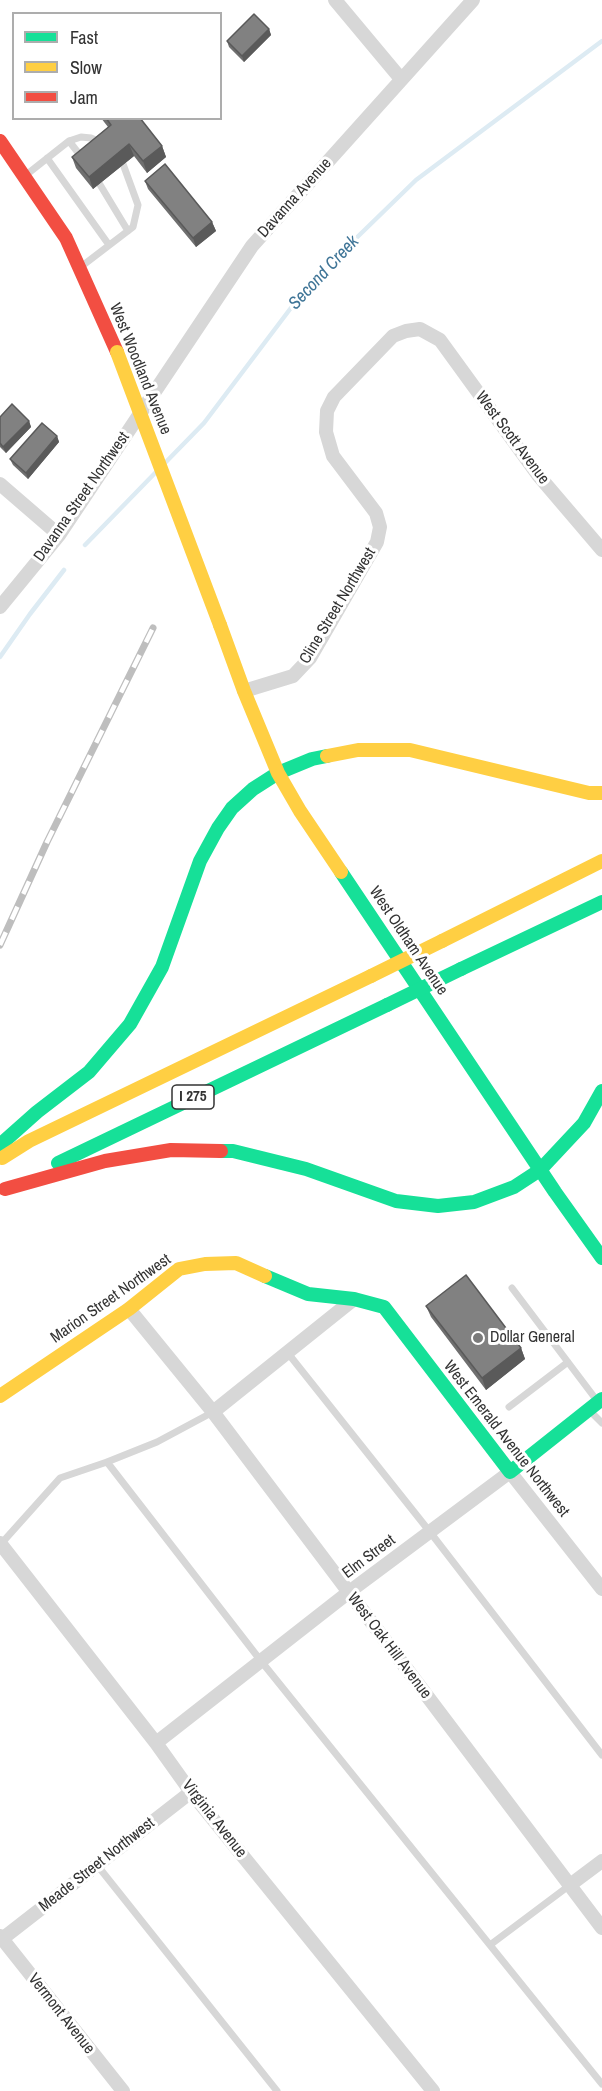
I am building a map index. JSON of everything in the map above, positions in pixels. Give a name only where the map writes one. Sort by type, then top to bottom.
[{"type":"main road","name":"West Woodland Avenue","points":[[0,141],[66,238],[80,268],[117,352],[220,624]]},
{"type":"main road","name":"West Oldham Avenue","points":[[220,624],[244,691],[278,773],[300,811],[540,1170],[602,1258]]},
{"type":"main road","points":[[0,1144],[89,1072],[130,1024],[162,967],[200,861],[218,828],[232,808],[253,789],[278,773],[312,759],[358,750],[410,750],[589,793],[602,793]]},
{"type":"main road","name":"I 275","points":[[0,1158],[29,1141],[371,976],[602,861]]},
{"type":"main road","name":"I 275","points":[[2,1191],[602,902]]},
{"type":"main road","points":[[2,1191],[105,1161],[171,1150],[233,1150],[306,1169],[396,1201],[438,1206],[474,1202],[514,1187],[540,1170],[584,1123],[602,1091]]},
{"type":"main road","name":"Marion Street Northwest","points":[[0,1396],[129,1309],[179,1269],[205,1264],[236,1263],[308,1294],[354,1299],[384,1308]]},
{"type":"main road","name":"West Emerald Avenue Northwest","points":[[384,1308],[510,1472]]},
{"type":"main road","name":"Elm Street","points":[[510,1472],[596,1403]]},
{"type":"street","points":[[335,0],[401,79]]},
{"type":"street","name":"Davanna Avenue","points":[[140,414],[252,246],[473,0]]},
{"type":"street","name":"West Scott Avenue","points":[[420,330],[440,340],[538,475],[602,550]]},
{"type":"street","name":"Cline Street Northwest","points":[[244,691],[293,676],[309,658],[377,542],[380,527],[376,513],[333,456],[326,432],[327,411],[334,397],[393,336],[406,331],[420,330]]},
{"type":"street","name":"Davanna Street Northwest","points":[[0,607],[59,535],[140,414]]},
{"type":"street","points":[[0,484],[59,535]]},
{"type":"street","points":[[213,1412],[354,1299]]},
{"type":"street","name":"West Oak Hill Avenue","points":[[129,1309],[213,1412],[602,1928]]},
{"type":"street","name":"Elm Street","points":[[156,1743],[349,1592],[510,1472]]},
{"type":"street","name":"West Emerald Avenue Northwest","points":[[510,1472],[602,1589]]},
{"type":"street","name":"Virginia Avenue","points":[[0,1544],[156,1743],[191,1792],[433,2091]]},
{"type":"street","name":"Meade Street Northwest","points":[[1,1937],[191,1792]]},
{"type":"street","points":[[570,1885],[602,1861]]},
{"type":"street","name":"Vermont Avenue","points":[[1,1937],[123,2091]]},
{"type":"lane","points":[[25,176],[69,141],[81,137],[90,138],[105,145]]},
{"type":"lane","points":[[69,141],[84,162]]},
{"type":"lane","points":[[47,158],[109,245]]},
{"type":"lane","points":[[80,268],[133,227],[138,205],[123,164]]},
{"type":"lane","points":[[99,183],[128,231]]},
{"type":"lane","points":[[512,1288],[596,1403],[602,1423]]},
{"type":"lane","points":[[287,1352],[430,1532],[602,1755]]},
{"type":"lane","points":[[509,1407],[568,1362]]},
{"type":"lane","points":[[0,1544],[60,1478],[157,1442],[213,1412]]},
{"type":"lane","points":[[107,1462],[261,1661],[602,2084]]},
{"type":"lane","points":[[97,1865],[277,2091]]},
{"type":"lane","points":[[490,1945],[570,1885]]},
{"type":"building","points":[[254,14],[269,29],[242,56],[227,41]]},
{"type":"building","points":[[107,120],[142,120],[162,146],[143,161],[129,144],[89,177],[72,157],[111,125]]},
{"type":"building","points":[[165,164],[212,222],[193,238],[145,181]]},
{"type":"building","points":[[12,404],[29,421],[3,447],[0,443],[0,417]]},
{"type":"building","points":[[42,423],[57,436],[26,473],[10,459]]},
{"type":"building","name":"Dollar General","points":[[466,1275],[521,1348],[482,1378],[426,1306]]},
{"type":"waterway","name":"Second Creek","points":[[164,464],[204,423],[309,284],[416,180],[602,41]]},
{"type":"waterway","name":"Second Creek","points":[[85,545],[156,472]]},
{"type":"waterway","name":"Second Creek","points":[[0,657],[64,570]]},
{"type":"railway","points":[[0,945],[47,842],[153,628]]},
{"type":"traffic: fast","points":[[0,1145],[37,1112],[89,1072],[130,1024],[162,967],[200,861],[232,808],[253,789],[278,773],[312,759],[327,756]]},
{"type":"traffic: fast","points":[[341,872],[555,1192],[602,1258]]},
{"type":"traffic: fast","points":[[461,969],[602,902]]},
{"type":"traffic: fast","points":[[387,1005],[461,969]]},
{"type":"traffic: fast","points":[[58,1163],[387,1005]]},
{"type":"traffic: fast","points":[[221,1151],[233,1151],[306,1169],[396,1201],[438,1206],[474,1202],[514,1187],[540,1170],[584,1123],[602,1091]]},
{"type":"traffic: fast","points":[[265,1276],[308,1294],[354,1299],[384,1307],[510,1472],[602,1399]]},
{"type":"traffic: slow","points":[[117,352],[220,625]]},
{"type":"traffic: slow","points":[[220,625],[278,773],[300,811],[341,872]]},
{"type":"traffic: slow","points":[[327,756],[358,750],[410,750],[589,793],[602,793]]},
{"type":"traffic: slow","points":[[442,941],[602,861]]},
{"type":"traffic: slow","points":[[371,976],[442,941]]},
{"type":"traffic: slow","points":[[2,1158],[29,1141],[371,976]]},
{"type":"traffic: slow","points":[[0,1396],[129,1309],[179,1269],[205,1264],[236,1263],[265,1276]]},
{"type":"traffic: jam","points":[[0,141],[66,238],[117,352]]},
{"type":"traffic: jam","points":[[5,1189],[105,1161],[171,1150],[221,1151]]},
{"type":"place","name":"Dollar General","points":[[478,1338]]}]
